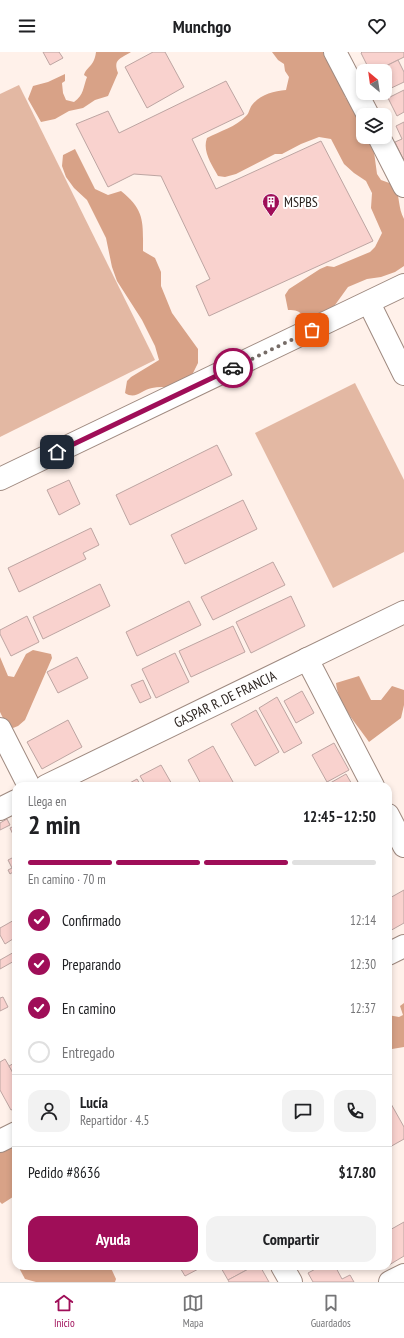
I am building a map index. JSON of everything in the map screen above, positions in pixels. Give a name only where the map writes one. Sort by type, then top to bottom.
[{"type":"main road","points":[[335,52],[364,108]]},
{"type":"main road","points":[[383,144],[404,186]]},
{"type":"main road","points":[[0,479],[404,285]]},
{"type":"main road","points":[[369,303],[404,374]]},
{"type":"main road","name":"GASPAR R. DE FRANCIA","points":[[54,782],[404,612]]},
{"type":"main road","points":[[307,659],[371,782]]},
{"type":"main road","points":[[0,729],[27,782]]},
{"type":"main road","points":[[0,809],[12,803]]},
{"type":"main road","points":[[392,823],[404,846]]},
{"type":"main road","points":[[392,952],[404,946]]},
{"type":"main road","points":[[0,1141],[12,1135]]},
{"type":"main road","points":[[284,1270],[291,1282]]},
{"type":"main road","points":[[390,1282],[404,1275]]},
{"type":"shaded area","points":[[96,52],[131,52],[118,60],[116,65],[118,73],[108,96],[95,100],[83,108],[69,111],[55,119],[41,122],[28,99],[33,86],[48,82],[65,74],[65,81],[62,83],[63,93],[66,100],[74,102],[81,94],[87,77],[84,75],[94,61]]},
{"type":"shaded area","points":[[272,52],[323,52],[325,58],[343,82],[345,97],[356,112],[356,144],[373,144],[377,174],[381,180],[395,185],[404,219],[404,266],[395,272],[381,277],[367,279],[348,287],[335,305],[311,323],[299,312],[288,310],[285,295],[289,289],[320,269],[327,266],[334,267],[370,252],[375,247],[382,233],[371,208],[372,193],[366,181],[344,164],[331,139],[319,137],[282,154],[275,154],[236,174],[225,177],[218,176],[211,163],[206,148],[207,138],[233,126],[242,120],[248,114],[252,105],[263,96],[276,91],[286,90],[289,77],[285,71],[284,64],[278,60]]},
{"type":"shaded area","points":[[19,85],[155,360],[0,437],[0,94]]},
{"type":"shaded area","points":[[75,149],[95,189],[108,195],[121,191],[135,204],[139,211],[143,232],[143,251],[155,258],[161,272],[161,286],[172,313],[198,349],[198,363],[191,377],[181,388],[155,387],[135,395],[125,393],[127,381],[131,377],[159,360],[155,346],[142,320],[117,281],[112,267],[106,238],[87,200],[74,188],[66,177],[62,166],[63,155]]},
{"type":"shaded area","points":[[355,383],[404,480],[404,552],[333,588],[255,433]]},
{"type":"shaded area","points":[[33,650],[51,654],[52,658],[25,720],[13,728],[6,724],[0,712],[0,657],[8,676],[14,677],[26,654]]},
{"type":"shaded area","points":[[359,676],[371,700],[381,700],[392,686],[404,690],[404,705],[401,718],[369,742],[344,707],[340,699],[336,683]]},
{"type":"shaded area","points":[[404,1003],[404,1047],[392,1049],[392,1016],[399,1017],[403,1015],[400,1006]]},
{"type":"shaded area","points":[[12,1144],[12,1198],[2,1204],[0,1202],[0,1150]]},
{"type":"shaded area","points":[[20,1270],[112,1270],[116,1279],[115,1282],[36,1282],[25,1279]]},
{"type":"building","points":[[43,52],[59,52],[63,58],[50,65]]},
{"type":"building","points":[[153,52],[165,52],[184,87],[147,108],[125,67]]},
{"type":"building","points":[[404,52],[404,57],[390,64],[366,64],[361,53]]},
{"type":"building","points":[[398,60],[404,72],[404,82],[392,88],[392,64],[390,64]]},
{"type":"building","name":"MSPBS","points":[[226,81],[244,114],[192,139],[216,189],[321,141],[373,241],[209,316],[196,286],[210,279],[161,176],[134,174],[108,187],[76,124],[108,111],[119,133]]},
{"type":"building","points":[[404,90],[404,112],[397,116],[389,100],[392,100],[392,96]]},
{"type":"building","points":[[404,122],[403,159],[395,142],[402,139],[396,126]]},
{"type":"building","points":[[217,445],[232,475],[130,525],[116,495]]},
{"type":"building","points":[[69,480],[80,504],[59,515],[47,490]]},
{"type":"building","points":[[243,500],[257,529],[185,564],[171,535]]},
{"type":"building","points":[[91,528],[99,545],[83,553],[86,559],[19,592],[8,568]]},
{"type":"building","points":[[273,562],[285,585],[213,620],[201,597]]},
{"type":"building","points":[[100,584],[110,606],[43,639],[33,617]]},
{"type":"building","points":[[291,596],[305,626],[251,653],[236,622]]},
{"type":"building","points":[[189,601],[201,625],[137,656],[126,632]]},
{"type":"building","points":[[27,616],[39,642],[11,656],[0,634],[0,630]]},
{"type":"building","points":[[233,626],[245,652],[191,677],[179,651]]},
{"type":"building","points":[[175,653],[189,682],[156,698],[142,669]]},
{"type":"building","points":[[77,657],[88,678],[58,693],[47,672]]},
{"type":"building","points":[[143,680],[151,698],[140,703],[131,685]]},
{"type":"building","points":[[302,691],[314,713],[296,723],[284,701]]},
{"type":"building","points":[[277,697],[302,743],[284,753],[259,708]]},
{"type":"building","points":[[256,710],[279,752],[255,766],[231,724]]},
{"type":"building","points":[[68,720],[82,747],[42,769],[27,742]]},
{"type":"building","points":[[334,743],[349,770],[327,782],[312,755]]},
{"type":"building","points":[[213,746],[233,782],[200,782],[188,760]]},
{"type":"building","points":[[161,765],[171,782],[144,782],[140,776]]},
{"type":"building","points":[[346,774],[351,782],[332,782]]},
{"type":"building","points":[[137,779],[139,782],[131,782]]},
{"type":"building","points":[[7,819],[10,825],[0,830],[0,823]]},
{"type":"building","points":[[12,858],[12,868],[8,860]]},
{"type":"building","points":[[12,868],[12,873],[10,874],[8,870]]},
{"type":"building","points":[[404,890],[404,923],[392,930],[392,897]]},
{"type":"building","points":[[12,921],[12,940],[5,944],[0,935],[0,928]]},
{"type":"building","points":[[12,953],[12,962],[0,969],[0,960]]},
{"type":"building","points":[[3,997],[8,1007],[0,1011],[0,998]]},
{"type":"building","points":[[5,1059],[12,1071],[11,1110],[0,1090],[0,1062]]},
{"type":"building","points":[[12,1064],[12,1071],[9,1066]]},
{"type":"building","points":[[392,1106],[404,1127],[404,1139],[392,1146]]},
{"type":"building","points":[[404,1222],[404,1256],[392,1263],[392,1229]]},
{"type":"building","points":[[181,1270],[196,1270],[185,1276]]},
{"type":"building","points":[[222,1270],[247,1270],[228,1280]]},
{"type":"building","points":[[247,1270],[262,1270],[269,1282],[229,1282],[228,1280]]},
{"type":"building","points":[[314,1270],[337,1270],[342,1279],[350,1275],[354,1282],[313,1282],[308,1273]]},
{"type":"way so far","points":[[233,368],[312,330]]},
{"type":"place","name":"MSPBS","points":[[271,217]]},
{"type":"route","points":[[57,452],[233,368]]}]
